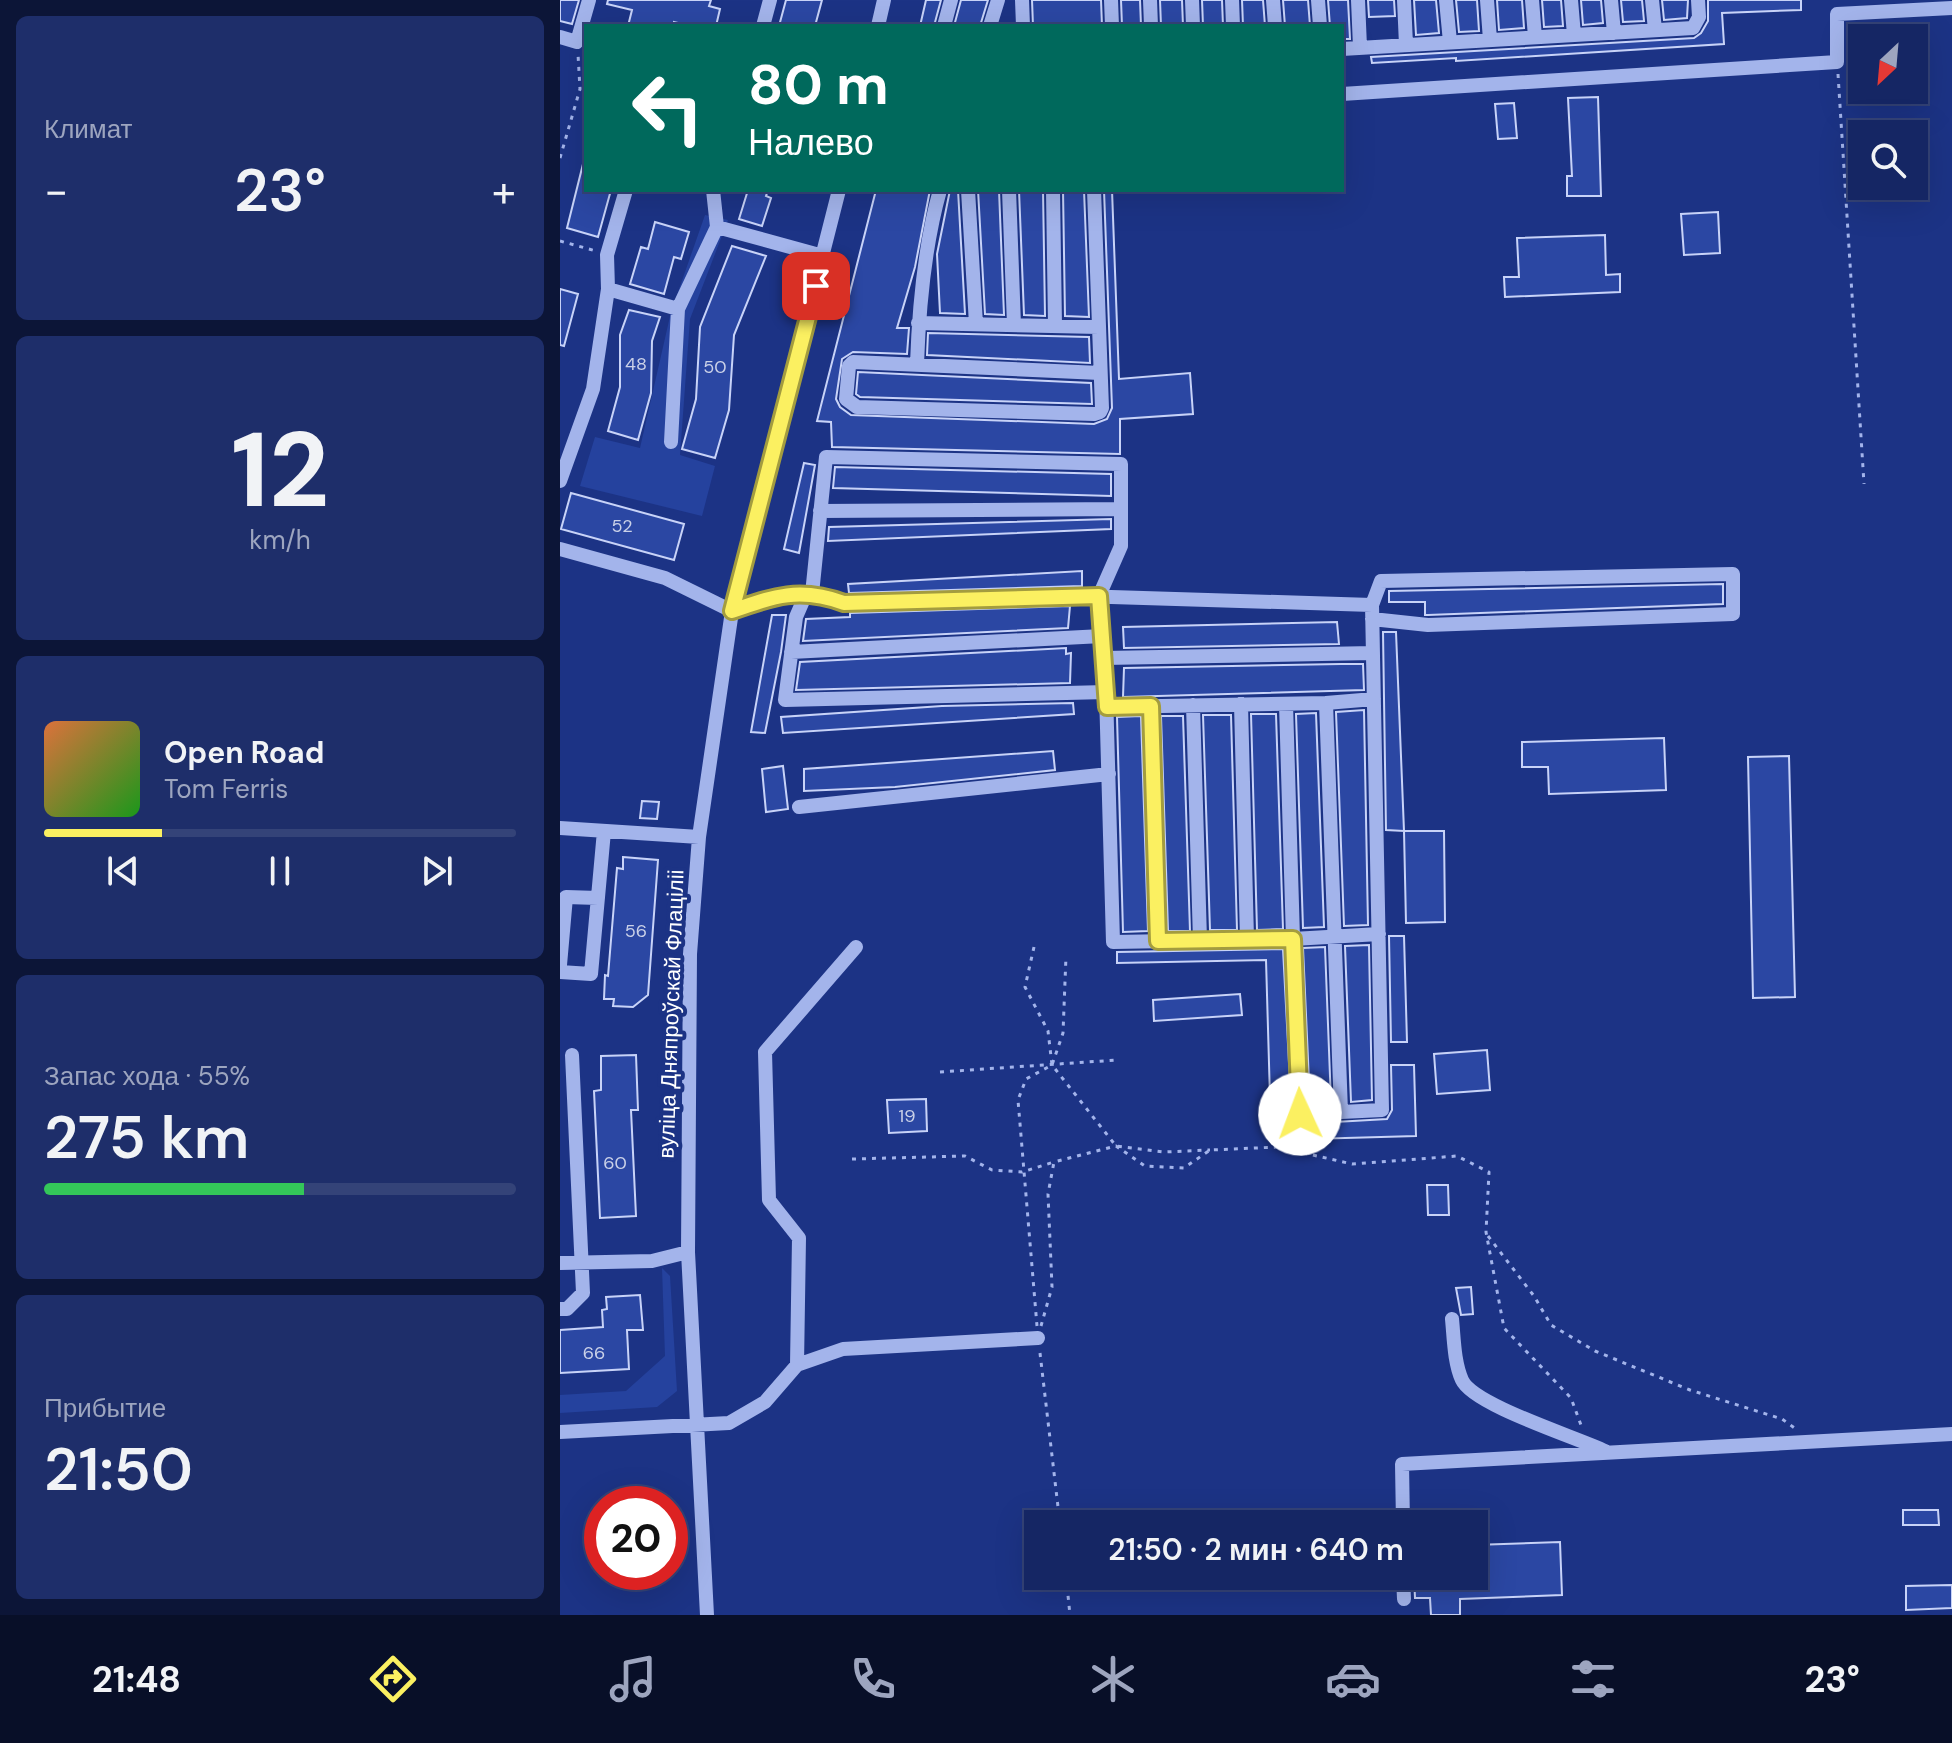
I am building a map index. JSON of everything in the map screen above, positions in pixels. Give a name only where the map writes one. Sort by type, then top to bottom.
[{"type":"street","points":[[560,37],[577,42],[589,0]]},
{"type":"street","points":[[764,24],[770,0]]},
{"type":"street","points":[[878,24],[884,0]]},
{"type":"street","points":[[945,24],[951,0]]},
{"type":"street","points":[[991,24],[998,0]]},
{"type":"street","points":[[1022,0],[1023,24]]},
{"type":"street","points":[[1111,0],[1112,24]]},
{"type":"street","points":[[1150,0],[1151,24]]},
{"type":"street","points":[[1192,0],[1193,24]]},
{"type":"street","points":[[1232,0],[1233,24]]},
{"type":"street","points":[[1273,0],[1275,24]]},
{"type":"street","points":[[1318,0],[1320,24]]},
{"type":"street","points":[[1358,0],[1360,47]]},
{"type":"street","points":[[1404,0],[1406,45]]},
{"type":"street","points":[[1446,0],[1450,42]]},
{"type":"street","points":[[1487,0],[1490,40]]},
{"type":"street","points":[[1532,0],[1535,37]]},
{"type":"street","points":[[1571,0],[1574,35]]},
{"type":"street","points":[[1611,0],[1614,33]]},
{"type":"street","points":[[1652,0],[1655,30]]},
{"type":"street","points":[[1344,49],[1693,28],[1699,17],[1698,0]]},
{"type":"street","points":[[1344,94],[1837,62],[1837,14],[1952,8]]},
{"type":"street","points":[[560,481],[593,389],[608,289],[607,255],[625,192]]},
{"type":"street","points":[[671,442],[678,309],[717,227],[713,192]]},
{"type":"street","name":"вуліца Дняпроўскай Флаціліі","points":[[707,1615],[688,1252],[690,954],[699,837],[732,611],[839,192]]},
{"type":"street","points":[[917,364],[918,323],[929,233],[939,192]]},
{"type":"street","points":[[968,192],[976,324]]},
{"type":"street","points":[[1009,192],[1014,325]]},
{"type":"street","points":[[1053,192],[1055,326]]},
{"type":"street","points":[[1094,192],[1102,408],[1094,414],[857,407],[846,399],[849,366],[853,362],[1100,373]]},
{"type":"street","points":[[717,227],[823,256]]},
{"type":"street","points":[[608,289],[678,309]]},
{"type":"street","points":[[918,323],[1099,327]]},
{"type":"street","points":[[1374,699],[1326,703],[1151,706],[1107,700],[785,700],[796,617],[809,594],[826,457],[1121,464],[1121,546],[1099,596],[1107,700],[1113,942],[1293,939],[1379,934]]},
{"type":"street","points":[[820,511],[1121,509]]},
{"type":"street","points":[[560,549],[665,578],[732,611],[778,594],[809,594],[844,603],[1099,596],[1372,612],[1428,625],[1733,614],[1733,574],[1381,581],[1372,612],[1382,1110],[1300,1114],[1286,704]]},
{"type":"street","points":[[791,652],[1102,636]]},
{"type":"street","points":[[1104,658],[1373,653]]},
{"type":"street","points":[[1326,703],[1341,1112]]},
{"type":"street","points":[[1241,704],[1247,939]]},
{"type":"street","points":[[1193,705],[1200,940]]},
{"type":"street","points":[[1151,706],[1158,941]]},
{"type":"street","points":[[799,807],[1109,774]]},
{"type":"street","points":[[560,828],[699,837]]},
{"type":"street","points":[[560,972],[591,974],[604,831]]},
{"type":"street","points":[[560,965],[566,897],[598,898]]},
{"type":"street","points":[[797,1365],[799,1238],[769,1200],[765,1052],[856,947]]},
{"type":"street","points":[[560,1309],[567,1309],[583,1293],[572,1055]]},
{"type":"street","points":[[560,1263],[652,1261],[688,1252]]},
{"type":"street","points":[[1452,1319],[1463,1383],[1486,1402],[1609,1453]]},
{"type":"street","points":[[560,1432],[729,1423],[765,1402],[797,1365],[843,1349],[1038,1338]]},
{"type":"street","points":[[1403,1510],[1402,1464],[1952,1434]]},
{"type":"street","points":[[1404,1590],[1404,1599]]},
{"type":"path","points":[[560,158],[580,89],[577,42]]},
{"type":"path","points":[[1837,62],[1864,484]]},
{"type":"path","points":[[560,241],[607,255]]},
{"type":"path","points":[[1034,947],[1025,987],[1048,1031],[1052,1065],[1116,1146],[1145,1166],[1184,1168],[1210,1150]]},
{"type":"path","points":[[1058,1510],[1038,1338],[1018,1100],[1026,1079],[1052,1065],[1063,1033],[1066,956]]},
{"type":"path","points":[[940,1072],[1117,1060]]},
{"type":"path","points":[[852,1159],[965,1156],[992,1170],[1022,1172],[1116,1146],[1164,1152],[1278,1147],[1352,1164],[1457,1156],[1489,1172],[1486,1232],[1504,1328],[1571,1398],[1586,1442]]},
{"type":"path","points":[[1038,1338],[1052,1287],[1048,1194],[1054,1162]]},
{"type":"path","points":[[1486,1232],[1534,1296],[1551,1325],[1595,1351],[1690,1390],[1782,1419],[1812,1441]]},
{"type":"path","points":[[1067,1590],[1070,1615]]},
{"type":"shaded area","points":[[705,215],[728,220],[690,319],[680,455],[715,466],[702,516],[580,486],[595,437],[640,448],[671,312]]},
{"type":"shaded area","points":[[662,1268],[670,1276],[677,1391],[657,1407],[560,1413],[560,1395],[626,1391],[665,1356]]},
{"type":"building","points":[[560,0],[579,0],[572,24],[560,21]]},
{"type":"building","points":[[608,0],[711,0],[709,6],[720,9],[716,24],[628,24],[632,10],[607,4]]},
{"type":"building","points":[[786,0],[822,0],[816,24],[780,24]]},
{"type":"building","points":[[926,0],[941,0],[935,24],[920,24]]},
{"type":"building","points":[[961,0],[988,0],[981,24],[955,24]]},
{"type":"building","points":[[1032,0],[1101,0],[1102,24],[1033,24]]},
{"type":"building","points":[[1121,0],[1140,0],[1141,24],[1122,24]]},
{"type":"building","points":[[1160,0],[1182,0],[1183,24],[1161,24]]},
{"type":"building","points":[[1202,0],[1222,0],[1223,24],[1203,24]]},
{"type":"building","points":[[1242,0],[1263,0],[1265,24],[1243,24]]},
{"type":"building","points":[[1283,0],[1308,0],[1310,24],[1285,24]]},
{"type":"building","points":[[1328,0],[1348,0],[1350,39],[1344,39],[1344,24],[1330,24]]},
{"type":"building","points":[[1368,0],[1394,0],[1395,16],[1369,17]]},
{"type":"building","points":[[1414,0],[1436,0],[1439,33],[1416,35]]},
{"type":"building","points":[[1456,0],[1477,0],[1479,31],[1459,32]]},
{"type":"building","points":[[1497,0],[1522,0],[1524,28],[1499,30]]},
{"type":"building","points":[[1542,0],[1561,0],[1563,26],[1544,27]]},
{"type":"building","points":[[1581,0],[1601,0],[1603,23],[1583,25]]},
{"type":"building","points":[[1621,0],[1642,0],[1644,21],[1623,22]]},
{"type":"building","points":[[1662,0],[1688,0],[1687,18],[1664,20]]},
{"type":"building","points":[[1708,0],[1801,0],[1801,10],[1722,13],[1724,44],[1456,61],[1456,58],[1372,63],[1371,57],[1694,38],[1708,21]]},
{"type":"building","points":[[1598,97],[1601,196],[1567,196],[1567,176],[1572,176],[1568,98]]},
{"type":"building","points":[[1514,103],[1517,138],[1498,139],[1495,104]]},
{"type":"building","points":[[584,164],[584,192],[610,192],[598,237],[567,228]]},
{"type":"building","points":[[747,192],[767,192],[766,196],[771,198],[762,226],[739,219]]},
{"type":"building","points":[[875,192],[930,192],[915,267],[897,328],[909,328],[907,354],[853,352],[842,359],[836,399],[840,407],[851,415],[1094,424],[1107,419],[1112,408],[1104,192],[1112,192],[1119,379],[1190,373],[1193,414],[1120,419],[1120,454],[832,447],[831,422],[817,421]]},
{"type":"building","points":[[950,192],[958,192],[965,314],[940,313],[937,254]]},
{"type":"building","points":[[978,192],[999,192],[1004,315],[985,314]]},
{"type":"building","points":[[1019,192],[1043,192],[1045,316],[1024,315]]},
{"type":"building","points":[[1063,192],[1084,192],[1089,317],[1065,316]]},
{"type":"building","points":[[1718,212],[1720,253],[1684,255],[1681,214]]},
{"type":"building","points":[[655,222],[689,232],[681,259],[674,257],[664,294],[630,284],[641,247],[648,249]]},
{"type":"building","points":[[1605,235],[1606,275],[1620,274],[1620,292],[1505,297],[1504,277],[1519,277],[1517,238]]},
{"type":"building","points":[[732,246],[766,256],[734,335],[729,410],[715,458],[682,449],[696,399],[700,327]]},
{"type":"building","points":[[560,289],[578,294],[564,346],[560,345]]},
{"type":"building","points":[[629,310],[660,317],[652,341],[651,393],[638,440],[608,431],[620,387],[620,335]]},
{"type":"building","points":[[928,333],[1089,337],[1090,363],[927,355]]},
{"type":"building","points":[[858,372],[1091,383],[1092,404],[860,397],[856,394]]},
{"type":"building","points":[[804,463],[815,465],[799,553],[784,549]]},
{"type":"building","points":[[835,467],[1111,474],[1111,496],[833,488]]},
{"type":"building","points":[[571,493],[684,524],[674,560],[561,529]]},
{"type":"building","points":[[1111,519],[1111,529],[828,541],[829,527]]},
{"type":"building","points":[[1082,571],[1082,586],[849,593],[848,584]]},
{"type":"building","points":[[1723,584],[1723,604],[1425,615],[1425,602],[1389,602],[1389,591]]},
{"type":"building","points":[[1070,606],[1068,628],[803,641],[806,619],[850,617],[850,613]]},
{"type":"building","points":[[772,615],[786,615],[781,652],[765,733],[751,732]]},
{"type":"building","points":[[1337,622],[1339,644],[1124,648],[1123,627]]},
{"type":"building","points":[[1383,632],[1396,632],[1404,831],[1386,830]]},
{"type":"building","points":[[1066,648],[1066,654],[1071,653],[1070,683],[796,690],[800,662]]},
{"type":"building","points":[[1363,664],[1364,690],[1123,697],[1124,668]]},
{"type":"building","points":[[1073,703],[1074,714],[783,733],[781,717],[942,706]]},
{"type":"building","points":[[1364,710],[1368,925],[1344,926],[1336,712]]},
{"type":"building","points":[[1316,713],[1324,927],[1303,928],[1296,714]]},
{"type":"building","points":[[1251,714],[1276,714],[1283,929],[1257,930]]},
{"type":"building","points":[[1203,715],[1231,715],[1237,930],[1210,930]]},
{"type":"building","points":[[1141,716],[1148,931],[1123,932],[1117,717]]},
{"type":"building","points":[[1161,716],[1183,716],[1190,931],[1168,931]]},
{"type":"building","points":[[1664,738],[1666,790],[1549,794],[1548,767],[1522,767],[1522,742]]},
{"type":"building","points":[[1053,751],[1055,770],[895,787],[804,791],[804,769]]},
{"type":"building","points":[[1789,756],[1795,997],[1753,998],[1748,757]]},
{"type":"building","points":[[783,766],[788,809],[766,812],[762,769]]},
{"type":"building","points":[[642,801],[659,802],[657,819],[640,818]]},
{"type":"building","points":[[1404,831],[1444,831],[1445,922],[1406,923]]},
{"type":"building","points":[[623,857],[658,860],[648,995],[633,1007],[613,1006],[614,999],[604,999],[617,868],[623,869]]},
{"type":"building","points":[[1389,936],[1404,936],[1407,1042],[1391,1042]]},
{"type":"building","points":[[1369,945],[1372,1100],[1351,1102],[1345,946]]},
{"type":"building","points":[[1325,947],[1331,1102],[1310,1104],[1303,948]]},
{"type":"building","points":[[1283,949],[1292,1120],[1300,1124],[1387,1119],[1392,1110],[1391,1065],[1414,1065],[1416,1136],[1310,1139],[1310,1131],[1271,1132],[1266,960],[1117,963],[1117,952]]},
{"type":"building","points":[[1240,994],[1242,1015],[1154,1021],[1153,1000]]},
{"type":"building","points":[[1487,1050],[1490,1090],[1437,1094],[1434,1054]]},
{"type":"building","points":[[636,1055],[638,1110],[631,1110],[636,1216],[600,1218],[594,1091],[601,1090],[601,1056]]},
{"type":"building","points":[[926,1099],[927,1131],[889,1133],[887,1100]]},
{"type":"building","points":[[1427,1185],[1448,1185],[1449,1215],[1428,1215]]},
{"type":"building","points":[[1471,1287],[1473,1314],[1461,1315],[1456,1288]]},
{"type":"building","points":[[640,1295],[643,1330],[627,1330],[629,1369],[560,1373],[560,1330],[603,1327],[602,1310],[607,1309],[606,1297]]},
{"type":"building","points":[[1903,1510],[1938,1510],[1939,1525],[1903,1525]]},
{"type":"building","points":[[1560,1542],[1562,1595],[1460,1599],[1460,1615],[1431,1615],[1430,1598],[1415,1598],[1415,1590],[1488,1590],[1488,1545]]},
{"type":"building","points":[[1952,1585],[1952,1608],[1906,1610],[1906,1586]]},
{"type":"route","points":[[816,286],[732,611],[778,594],[819,594],[844,603],[1099,596],[1107,707],[1151,706],[1158,941],[1293,939],[1300,1114]]}]
